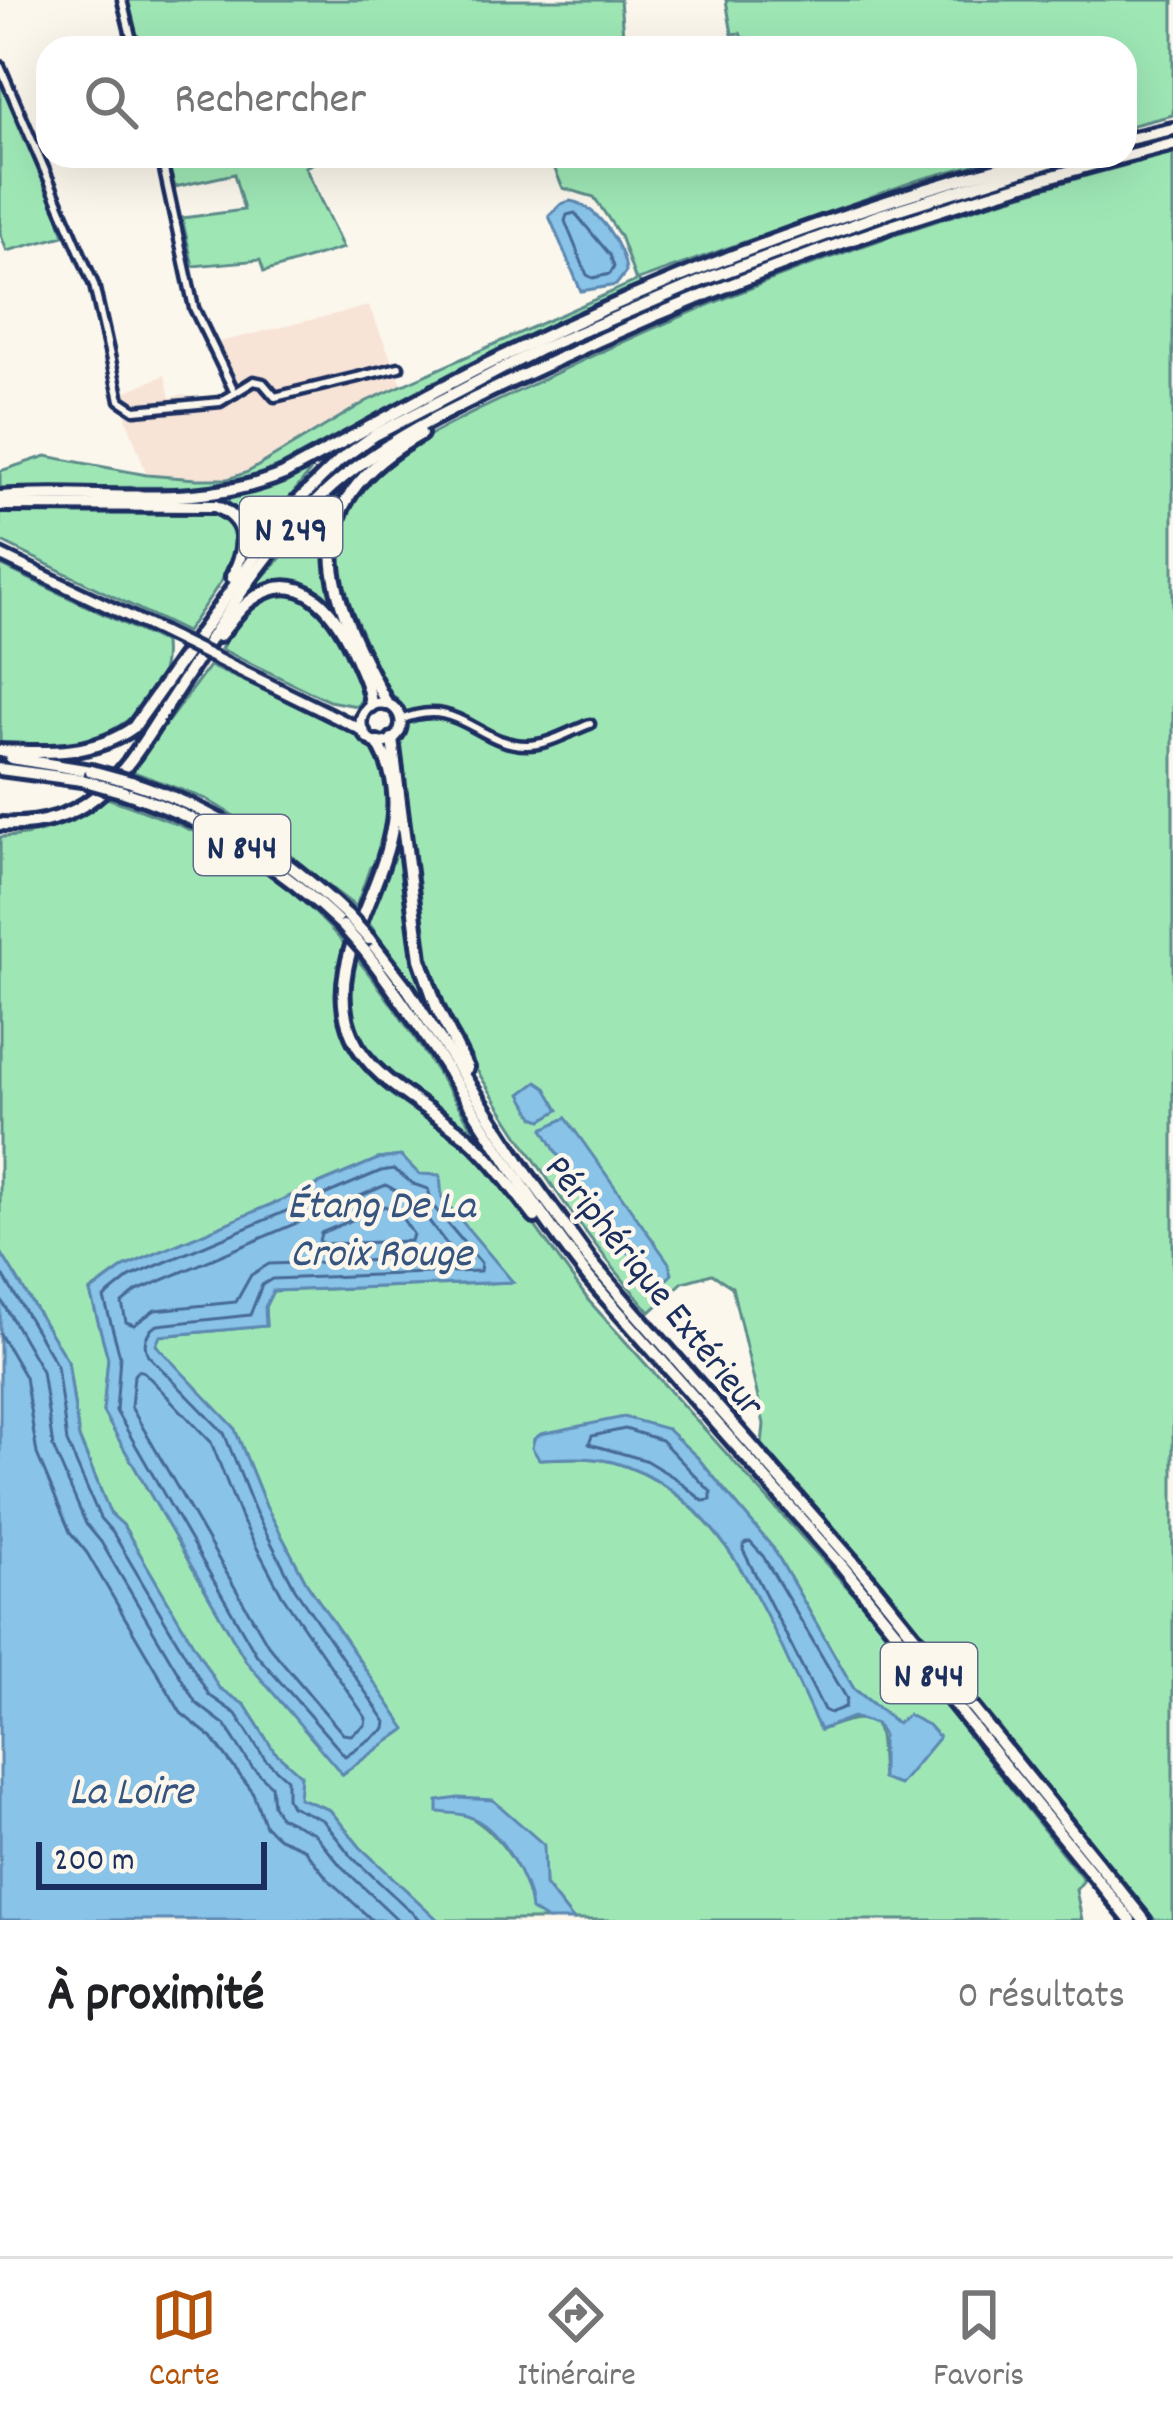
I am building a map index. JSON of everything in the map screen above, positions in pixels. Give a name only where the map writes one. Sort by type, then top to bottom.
[{"type":"highway","points":[[1137,137],[1173,129]]},
{"type":"highway","name":"N 249","points":[[1137,154],[1173,144]]},
{"type":"highway","points":[[0,501],[196,496],[260,483],[504,355],[694,270],[907,193],[1000,168]]},
{"type":"highway","name":"N 249","points":[[1,754],[71,751],[118,738],[146,715],[286,513],[340,460],[400,420],[538,350],[725,271],[880,214],[1031,168]]},
{"type":"highway","name":"N 249","points":[[0,824],[33,823],[77,809],[110,785],[262,562],[296,521],[358,464],[430,422],[569,353],[754,275],[956,205],[1088,168]]},
{"type":"highway","points":[[387,704],[339,595],[331,557],[333,530],[356,482],[376,462],[423,433],[430,422]]},
{"type":"highway","points":[[0,501],[207,505],[230,513],[243,531],[241,557],[186,656]]},
{"type":"highway","points":[[190,671],[252,599],[270,591],[290,590],[319,599],[334,613],[369,686],[367,711]]},
{"type":"highway","points":[[392,739],[420,959],[448,1034],[484,1095],[484,1108]]},
{"type":"highway","points":[[377,742],[390,778],[393,826],[346,971],[343,1007],[349,1030],[372,1066],[471,1141],[552,1231]]},
{"type":"highway","name":"N 844","points":[[1,754],[186,802],[249,836],[304,876],[367,945],[552,1231],[867,1596],[1130,1920]]},
{"type":"highway","name":"N 844","points":[[0,769],[87,776]]},
{"type":"highway","name":"Périphérique Extérieur","points":[[367,945],[407,988],[590,1261],[880,1593],[1144,1920]]},
{"type":"main road","points":[[3,554],[326,711],[377,742],[392,739],[399,730],[396,710],[387,704],[367,711],[326,711]]},
{"type":"main road","points":[[364,731],[367,711]]},
{"type":"street","points":[[122,0],[131,36]]},
{"type":"street","points":[[0,66],[36,147]]},
{"type":"street","points":[[45,168],[94,285],[120,400],[131,409],[220,402],[259,381],[275,398],[400,367]]},
{"type":"street","points":[[164,168],[194,308],[235,393]]},
{"type":"street","points":[[400,720],[428,712],[448,713],[498,739],[524,745],[546,742],[590,724]]},
{"type":"shaded area","points":[[369,306],[403,387],[366,401],[248,472],[228,479],[147,475],[122,393],[165,375],[170,398],[226,396],[236,379],[219,342]]},
{"type":"green space","points":[[128,0],[620,0],[623,36],[136,36]]},
{"type":"green space","points":[[726,0],[1173,0],[1173,115],[1137,124],[1137,36],[732,34]]},
{"type":"green space","points":[[0,77],[36,157],[36,168],[41,168],[51,190],[64,236],[7,251],[0,233]]},
{"type":"green space","points":[[1173,153],[1173,1920],[1155,1920],[762,1444],[764,1424],[732,1287],[712,1274],[683,1282],[650,1312],[576,1219],[484,1083],[451,1023],[426,959],[399,742],[406,725],[404,707],[386,688],[355,617],[335,627],[366,692],[357,706],[329,701],[221,649],[254,603],[253,588],[345,488],[356,492],[414,444],[459,420],[605,350],[764,283],[924,225],[1089,175],[1137,168],[1137,162]]},
{"type":"green space","points":[[169,168],[305,168],[343,248],[264,272],[260,260],[193,266],[182,218],[244,210],[234,174],[175,187]]},
{"type":"green space","points":[[554,168],[963,168],[638,280],[641,285],[447,376],[280,466],[239,482],[192,487],[0,488],[0,471],[46,456],[147,475],[228,479],[248,472],[367,401],[636,281],[620,236],[594,197],[563,188]]},
{"type":"green space","points":[[318,461],[250,549],[237,549],[186,632],[0,541],[0,510],[195,512],[215,500],[272,485]]},
{"type":"green space","points":[[0,565],[164,643],[160,677],[135,714],[101,735],[82,740],[0,743]]},
{"type":"green space","points":[[209,666],[324,717],[376,752],[386,778],[387,821],[379,863],[370,867],[356,907],[249,825],[206,799],[131,771]]},
{"type":"green space","points":[[107,798],[234,851],[274,877],[342,941],[400,1016],[477,1135],[469,1146],[499,1176],[589,1301],[874,1617],[1084,1880],[1076,1890],[1082,1920],[573,1920],[545,1885],[543,1844],[468,1816],[510,1856],[525,1883],[532,1910],[547,1920],[438,1920],[360,1847],[330,1810],[298,1798],[301,1775],[274,1751],[245,1705],[219,1689],[123,1525],[110,1513],[79,1437],[68,1362],[0,1251],[0,837],[43,831]],"holes":[[[401,1156],[511,1282],[272,1291],[265,1307],[266,1326],[159,1336],[156,1346],[234,1427],[266,1506],[306,1582],[405,1728],[343,1774],[246,1661],[103,1412],[108,1358],[90,1291],[124,1267],[378,1159]],[[667,1429],[697,1457],[773,1548],[854,1689],[897,1723],[882,1779],[875,1724],[858,1719],[821,1730],[765,1611],[717,1535],[688,1504],[654,1479],[613,1462],[539,1459]]]},
{"type":"green space","points":[[396,838],[400,839],[413,956],[430,1006],[367,921]]},
{"type":"water","points":[[570,201],[590,210],[615,240],[626,272],[616,285],[581,291],[549,216]]},
{"type":"water","points":[[537,1082],[559,1110],[542,1120],[534,1117],[521,1094]]},
{"type":"water","points":[[566,1118],[669,1263],[672,1274],[664,1282],[641,1266],[609,1229],[554,1149],[543,1129]]},
{"type":"water","name":"Étang De La Croix Rouge","points":[[401,1156],[419,1174],[440,1175],[442,1198],[513,1282],[273,1291],[265,1307],[266,1326],[160,1336],[156,1345],[234,1427],[266,1506],[306,1582],[406,1729],[342,1774],[246,1661],[103,1412],[108,1358],[90,1292],[124,1267],[378,1159]]},
{"type":"water","name":"La Loire","points":[[0,1251],[68,1362],[79,1438],[110,1513],[123,1525],[219,1688],[245,1705],[274,1751],[301,1775],[299,1798],[330,1810],[360,1847],[438,1920],[0,1920]]},
{"type":"water","points":[[624,1417],[667,1429],[697,1457],[773,1548],[854,1689],[897,1723],[908,1715],[939,1737],[899,1785],[882,1779],[882,1734],[876,1724],[853,1717],[820,1730],[742,1571],[688,1504],[654,1479],[613,1462],[539,1459],[532,1448],[541,1434]]},
{"type":"water","points":[[493,1800],[544,1845],[545,1885],[573,1920],[547,1920],[531,1910],[518,1869],[501,1842],[467,1816],[438,1812],[438,1801]]}]
